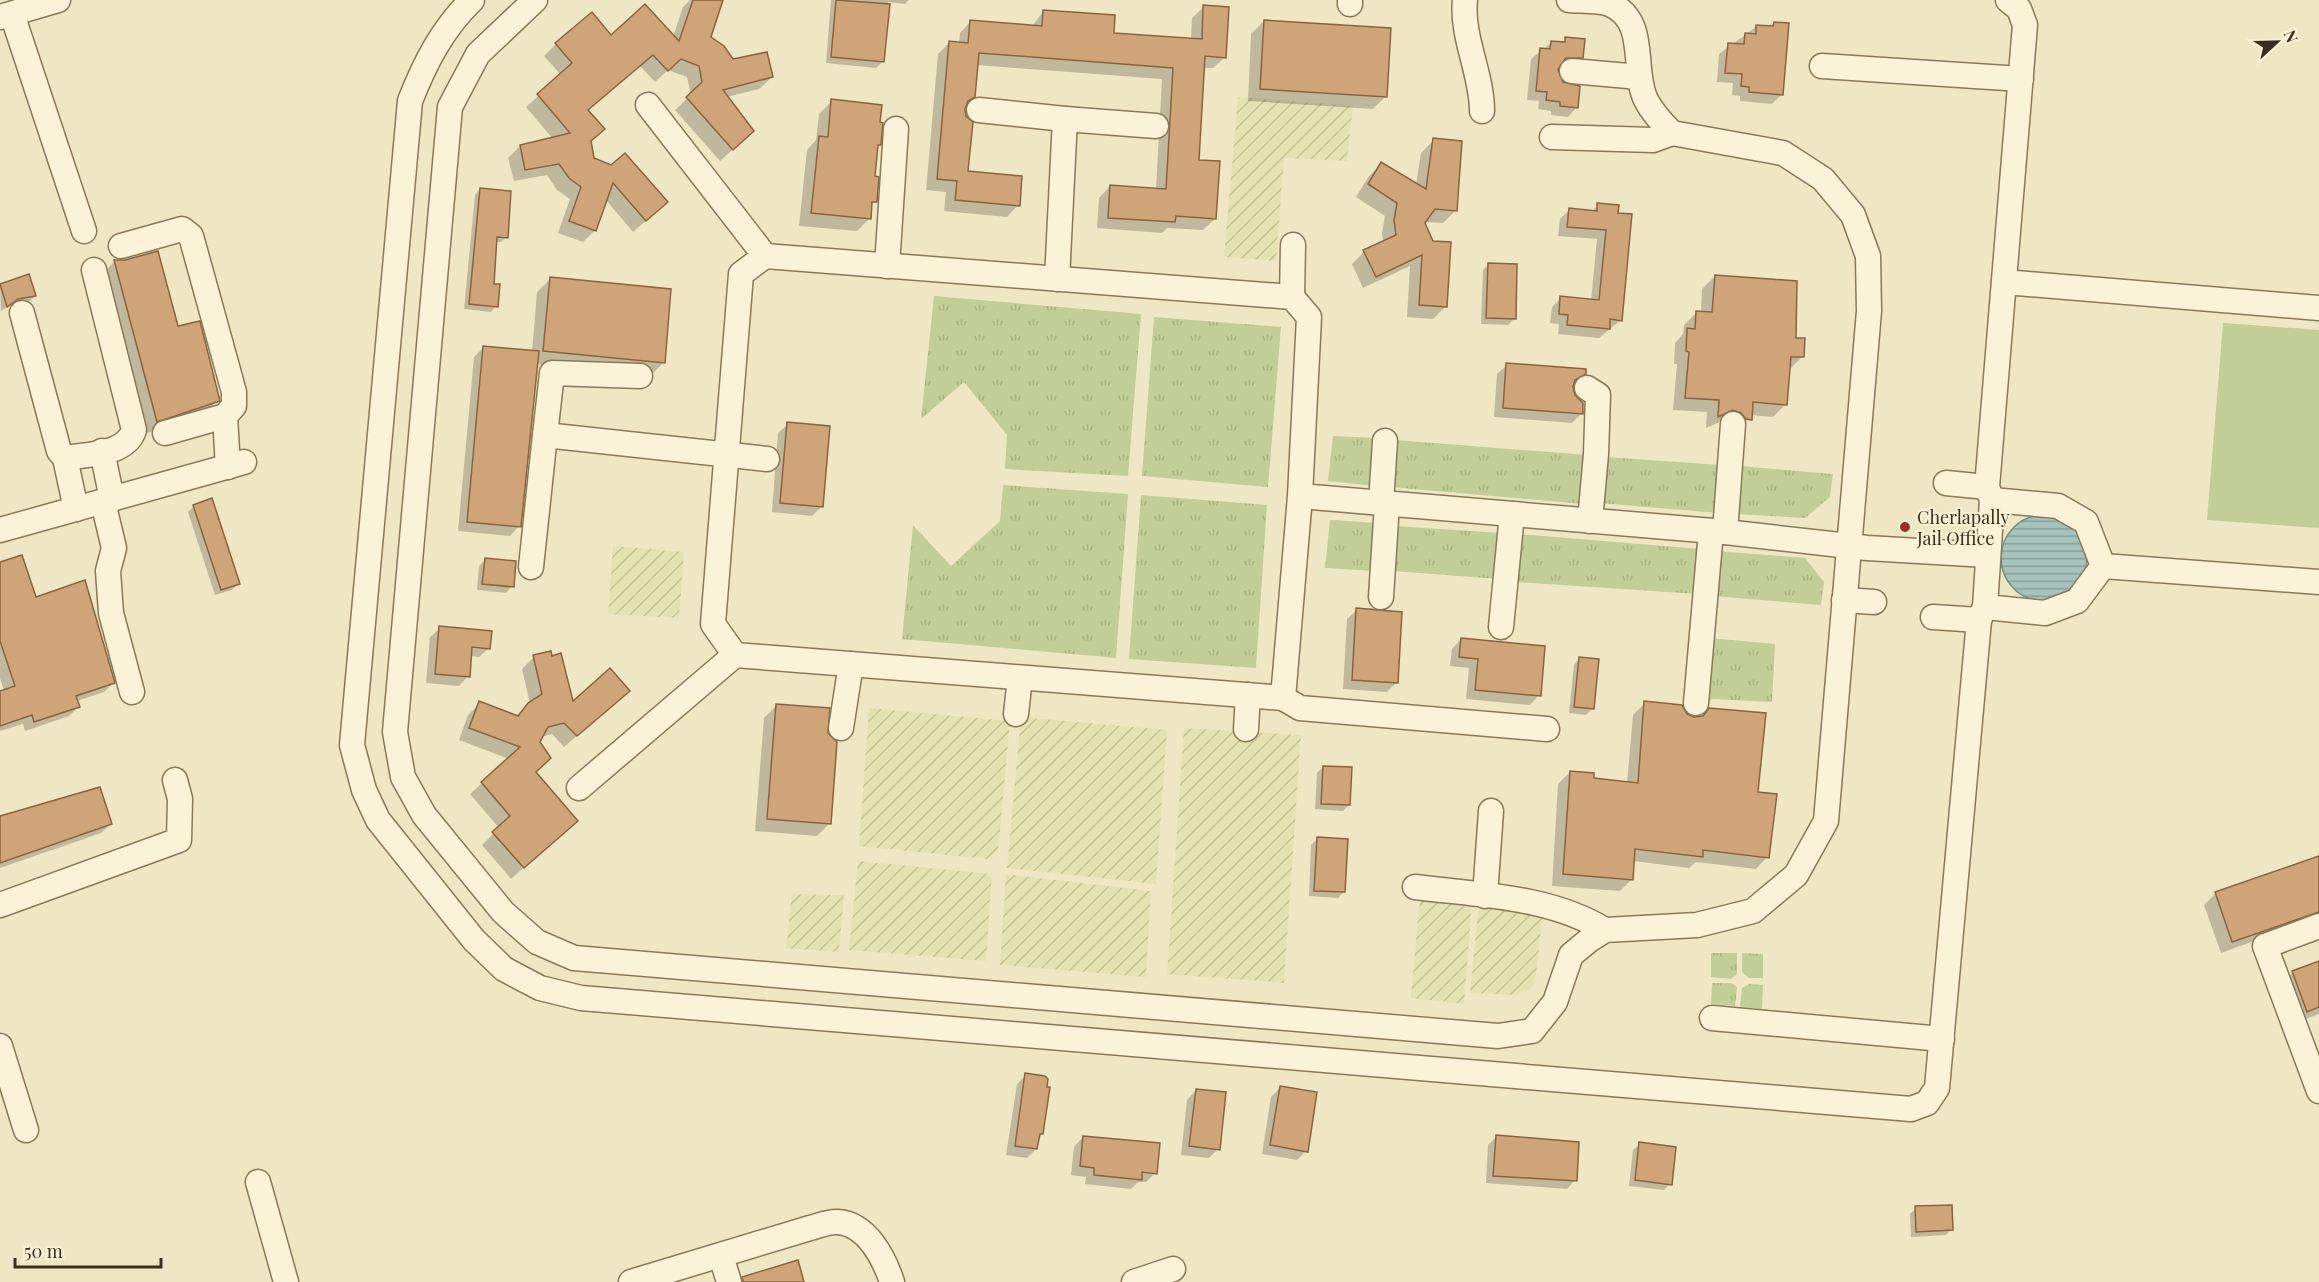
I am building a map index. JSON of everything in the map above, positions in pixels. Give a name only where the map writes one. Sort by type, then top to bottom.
[{"type":"street","points":[[58,0],[6,15],[84,231]]},
{"type":"street","points":[[472,0],[457,15],[426,59],[410,101],[352,745],[364,790],[378,820],[474,940],[504,969],[540,988],[580,998],[1893,1109],[1911,1109],[1927,1102],[1937,1088],[1987,555],[1989,493],[2004,282],[2025,25],[2016,3]]},
{"type":"street","points":[[535,0],[478,54],[450,107],[395,732],[403,777],[423,815],[503,912],[537,942],[574,958],[1498,1036],[1532,1031],[1555,1002],[1571,955],[1605,930]]},
{"type":"street","points":[[1465,0],[1464,15],[1482,92],[1482,111]]},
{"type":"street","points":[[1569,0],[1610,4],[1629,18],[1638,47],[1639,77],[1646,99],[1672,133]]},
{"type":"street","points":[[1822,66],[2021,79]]},
{"type":"street","points":[[1572,70],[1639,77]]},
{"type":"street","points":[[648,105],[765,256]]},
{"type":"street","points":[[979,110],[1156,126]]},
{"type":"street","points":[[1057,279],[1065,119]]},
{"type":"street","points":[[887,266],[897,129]]},
{"type":"street","points":[[1415,887],[1561,909],[1605,930],[1697,925],[1753,911],[1796,874],[1826,821],[1869,311],[1868,256],[1853,215],[1823,179],[1783,153],[1672,133],[1653,140],[1552,137]]},
{"type":"street","points":[[121,246],[182,229],[191,236],[234,392],[234,406],[225,416],[165,433]]},
{"type":"street","points":[[1283,698],[1300,496],[1309,317],[1292,297],[1293,245]]},
{"type":"street","points":[[735,655],[713,624],[741,274],[765,256],[1292,297]]},
{"type":"street","points":[[66,458],[123,446],[131,439],[134,430],[94,270]]},
{"type":"street","points":[[2004,282],[2319,308]]},
{"type":"street","points":[[22,313],[55,442],[59,452],[66,458],[76,509]]},
{"type":"street","points":[[531,567],[552,373],[640,376]]},
{"type":"street","points":[[1587,388],[1598,395],[1590,521]]},
{"type":"street","points":[[0,530],[236,464],[225,416]]},
{"type":"street","points":[[1696,703],[1733,424]]},
{"type":"street","points":[[545,435],[767,459]]},
{"type":"street","points":[[1381,597],[1385,441]]},
{"type":"street","points":[[102,451],[114,548],[108,571],[111,613],[132,692]]},
{"type":"street","points":[[1946,483],[2058,506],[2086,522],[2103,566]]},
{"type":"street","points":[[1300,496],[1849,545],[1987,555]]},
{"type":"street","points":[[1501,627],[1512,514]]},
{"type":"street","points":[[2103,566],[2319,582]]},
{"type":"street","points":[[1933,617],[1982,613],[2045,613],[2077,601],[2103,566]]},
{"type":"street","points":[[1844,600],[1874,602]]},
{"type":"street","points":[[579,788],[735,655],[1283,698],[1300,708],[1547,729]]},
{"type":"street","points":[[841,728],[851,664]]},
{"type":"street","points":[[1016,714],[1020,678]]},
{"type":"street","points":[[1246,729],[1248,695]]},
{"type":"street","points":[[0,905],[179,840],[180,799],[175,780]]},
{"type":"street","points":[[1485,896],[1491,811]]},
{"type":"street","points":[[2319,926],[2265,946],[2319,1091]]},
{"type":"street","points":[[1712,1018],[1942,1039]]},
{"type":"street","points":[[0,1046],[26,1130]]},
{"type":"street","points":[[258,1182],[286,1282]]},
{"type":"street","points":[[631,1282],[837,1222],[855,1227],[869,1240],[886,1263],[892,1282]]},
{"type":"street","points":[[721,1256],[729,1282]]},
{"type":"street","points":[[1134,1282],[1173,1269]]},
{"type":"shaded area","points":[[1238,97],[1353,106],[1347,161],[1284,158],[1276,261],[1224,257]]},
{"type":"shaded area","points":[[613,546],[684,552],[679,618],[608,614]]},
{"type":"shaded area","points":[[869,708],[1010,721],[998,852],[987,859],[859,846]]},
{"type":"shaded area","points":[[1021,717],[1167,730],[1156,884],[1007,868]]},
{"type":"shaded area","points":[[1184,728],[1301,735],[1284,983],[1167,974]]},
{"type":"shaded area","points":[[858,861],[992,874],[986,961],[849,950]]},
{"type":"shaded area","points":[[1006,874],[1151,891],[1146,977],[1000,965]]},
{"type":"shaded area","points":[[792,894],[844,895],[839,952],[786,948]]},
{"type":"shaded area","points":[[1420,895],[1472,901],[1464,1004],[1411,998]]},
{"type":"shaded area","points":[[1479,902],[1543,913],[1535,982],[1530,989],[1515,995],[1470,993]]},
{"type":"green space","points":[[934,296],[1141,314],[1128,476],[1005,469],[1007,435],[964,382],[921,419]]},
{"type":"green space","points":[[1154,317],[1281,327],[1268,487],[1142,476]]},
{"type":"green space","points":[[2223,323],[2319,330],[2319,528],[2207,520]]},
{"type":"green space","points":[[1333,436],[1377,438],[1375,486],[1328,481]]},
{"type":"green space","points":[[1395,440],[1588,455],[1583,504],[1391,487]]},
{"type":"green space","points":[[1605,457],[1722,465],[1719,513],[1599,503]]},
{"type":"green space","points":[[1740,466],[1833,474],[1830,497],[1805,518],[1735,514]]},
{"type":"green space","points":[[1003,485],[1128,494],[1116,658],[902,639],[913,525],[951,566],[1000,521]]},
{"type":"green space","points":[[1141,495],[1267,505],[1256,668],[1129,659]]},
{"type":"green space","points":[[1330,520],[1378,523],[1375,571],[1325,568]]},
{"type":"green space","points":[[1395,526],[1501,533],[1499,579],[1392,571]]},
{"type":"green space","points":[[1519,534],[1701,549],[1698,594],[1515,582]]},
{"type":"green space","points":[[1717,551],[1805,558],[1824,582],[1821,605],[1713,596]]},
{"type":"green space","points":[[1709,638],[1775,644],[1772,702],[1713,699],[1707,702]]},
{"type":"green space","points":[[1711,953],[1737,953],[1737,974],[1731,979],[1711,977]]},
{"type":"green space","points":[[1742,953],[1763,954],[1763,978],[1749,978],[1742,972]]},
{"type":"green space","points":[[1712,983],[1731,983],[1737,987],[1735,1006],[1711,1004]]},
{"type":"green space","points":[[1749,984],[1763,985],[1762,1009],[1740,1007],[1742,988]]},
{"type":"water","points":[[2036,515],[2052,515],[2075,527],[2084,541],[2087,558],[2084,575],[2075,589],[2052,601],[2036,601],[2020,594],[2008,582],[2001,566],[2001,550],[2008,534],[2020,522]]},
{"type":"building","points":[[693,0],[723,0],[711,37],[724,46],[733,59],[767,52],[773,77],[723,90],[754,131],[733,150],[686,97],[702,82],[699,66],[681,59],[668,71],[653,55],[588,110],[605,129],[591,141],[594,158],[611,165],[625,153],[668,202],[646,221],[613,183],[596,231],[569,221],[581,187],[569,178],[559,164],[525,170],[520,145],[570,133],[537,94],[572,63],[555,43],[592,12],[611,35],[645,4],[679,41]]},
{"type":"building","points":[[836,0],[890,4],[884,62],[831,57]]},
{"type":"building","points":[[1203,5],[1229,7],[1226,58],[1205,56],[1199,160],[1220,161],[1216,219],[1176,216],[1175,222],[1108,218],[1110,185],[1166,189],[1173,68],[979,53],[975,97],[968,101],[965,109],[966,116],[973,122],[968,171],[1022,176],[1020,206],[955,200],[957,181],[937,179],[949,41],[968,43],[970,20],[1042,26],[1043,10],[1115,15],[1114,33],[1202,39]]},
{"type":"building","points":[[1264,20],[1391,28],[1387,97],[1260,89]]},
{"type":"building","points":[[1774,22],[1789,23],[1783,95],[1749,92],[1749,87],[1741,86],[1742,74],[1725,73],[1728,43],[1744,44],[1745,33],[1756,34],[1756,25],[1773,26]]},
{"type":"building","points":[[1565,37],[1585,39],[1583,58],[1566,58],[1558,69],[1563,82],[1580,86],[1578,108],[1560,106],[1560,102],[1546,100],[1547,92],[1536,91],[1540,48],[1550,49],[1551,41],[1565,42]]},
{"type":"building","points":[[831,99],[882,105],[881,145],[878,145],[875,176],[879,177],[877,202],[872,202],[871,219],[811,213],[819,136],[828,137]]},
{"type":"building","points":[[1433,138],[1462,141],[1457,211],[1435,209],[1425,223],[1433,241],[1451,242],[1447,307],[1419,305],[1422,255],[1376,277],[1363,250],[1396,235],[1394,220],[1397,203],[1368,184],[1381,162],[1426,189]]},
{"type":"building","points":[[480,188],[511,191],[508,238],[497,237],[494,284],[500,284],[498,307],[469,304]]},
{"type":"building","points":[[1597,203],[1619,205],[1618,213],[1632,214],[1622,321],[1610,319],[1610,329],[1567,325],[1568,315],[1559,314],[1560,296],[1599,300],[1606,230],[1567,227],[1569,208],[1597,211]]},
{"type":"building","points":[[158,251],[178,326],[200,321],[220,401],[157,422],[114,260],[125,260]]},
{"type":"building","points":[[1488,263],[1517,264],[1516,319],[1486,318]]},
{"type":"building","points":[[29,274],[36,296],[18,299],[7,307],[0,284]]},
{"type":"building","points":[[1715,275],[1797,281],[1796,338],[1805,338],[1804,357],[1791,357],[1787,405],[1753,402],[1752,420],[1746,419],[1741,413],[1733,410],[1718,417],[1719,400],[1685,398],[1689,352],[1686,351],[1687,328],[1695,329],[1696,311],[1712,312]]},
{"type":"building","points":[[550,277],[671,289],[665,363],[543,351]]},
{"type":"building","points":[[483,346],[539,351],[521,527],[467,522]]},
{"type":"building","points":[[1506,363],[1586,369],[1586,374],[1575,380],[1573,387],[1575,395],[1583,403],[1583,414],[1503,408]]},
{"type":"building","points":[[787,422],[830,426],[823,507],[780,503]]},
{"type":"building","points":[[212,498],[240,584],[221,590],[193,505]]},
{"type":"building","points":[[22,555],[36,597],[85,580],[115,683],[76,696],[80,707],[34,722],[32,715],[0,726],[0,691],[15,686],[0,641],[0,562]]},
{"type":"building","points":[[485,558],[516,561],[514,587],[482,584]]},
{"type":"building","points":[[1356,608],[1402,612],[1398,683],[1352,680]]},
{"type":"building","points":[[439,626],[492,631],[490,649],[472,647],[470,677],[435,674]]},
{"type":"building","points":[[1461,638],[1545,646],[1541,696],[1475,690],[1478,659],[1459,657]]},
{"type":"building","points":[[551,651],[552,656],[561,653],[573,701],[610,668],[630,691],[577,736],[564,723],[548,727],[540,742],[551,758],[536,772],[578,821],[524,868],[492,832],[510,816],[481,782],[520,747],[469,728],[479,701],[518,716],[528,703],[542,694],[533,655]]},
{"type":"building","points":[[1579,657],[1599,659],[1594,709],[1574,707]]},
{"type":"building","points":[[1644,701],[1682,705],[1687,714],[1694,717],[1703,716],[1709,708],[1766,713],[1758,792],[1777,794],[1769,858],[1703,850],[1703,857],[1635,849],[1633,880],[1563,874],[1570,771],[1594,773],[1594,778],[1638,783]]},
{"type":"building","points":[[776,704],[830,708],[828,733],[837,742],[831,824],[767,819]]},
{"type":"building","points":[[1323,766],[1352,767],[1350,805],[1321,804]]},
{"type":"building","points":[[100,787],[112,824],[0,863],[0,816]]},
{"type":"building","points":[[1317,837],[1348,839],[1345,892],[1314,891]]},
{"type":"building","points":[[2319,856],[2319,912],[2232,942],[2215,892]]},
{"type":"building","points":[[2319,961],[2319,1007],[2307,1012],[2292,971]]},
{"type":"building","points":[[1025,1073],[1045,1076],[1048,1079],[1047,1087],[1050,1087],[1043,1134],[1040,1134],[1037,1149],[1015,1146]]},
{"type":"building","points":[[1280,1086],[1317,1092],[1308,1152],[1270,1145]]},
{"type":"building","points":[[1196,1089],[1226,1092],[1220,1150],[1189,1146]]},
{"type":"building","points":[[1496,1135],[1579,1142],[1577,1181],[1493,1176]]},
{"type":"building","points":[[1083,1136],[1160,1143],[1157,1174],[1142,1172],[1142,1180],[1094,1175],[1094,1168],[1080,1166]]},
{"type":"building","points":[[1639,1142],[1676,1147],[1672,1185],[1635,1180]]},
{"type":"building","points":[[1952,1205],[1953,1230],[1916,1232],[1915,1206]]},
{"type":"building","points":[[798,1260],[804,1282],[743,1282],[742,1277]]},
{"type":"place","name":"Cherlapally Jail Office","points":[[1905,527]]}]
